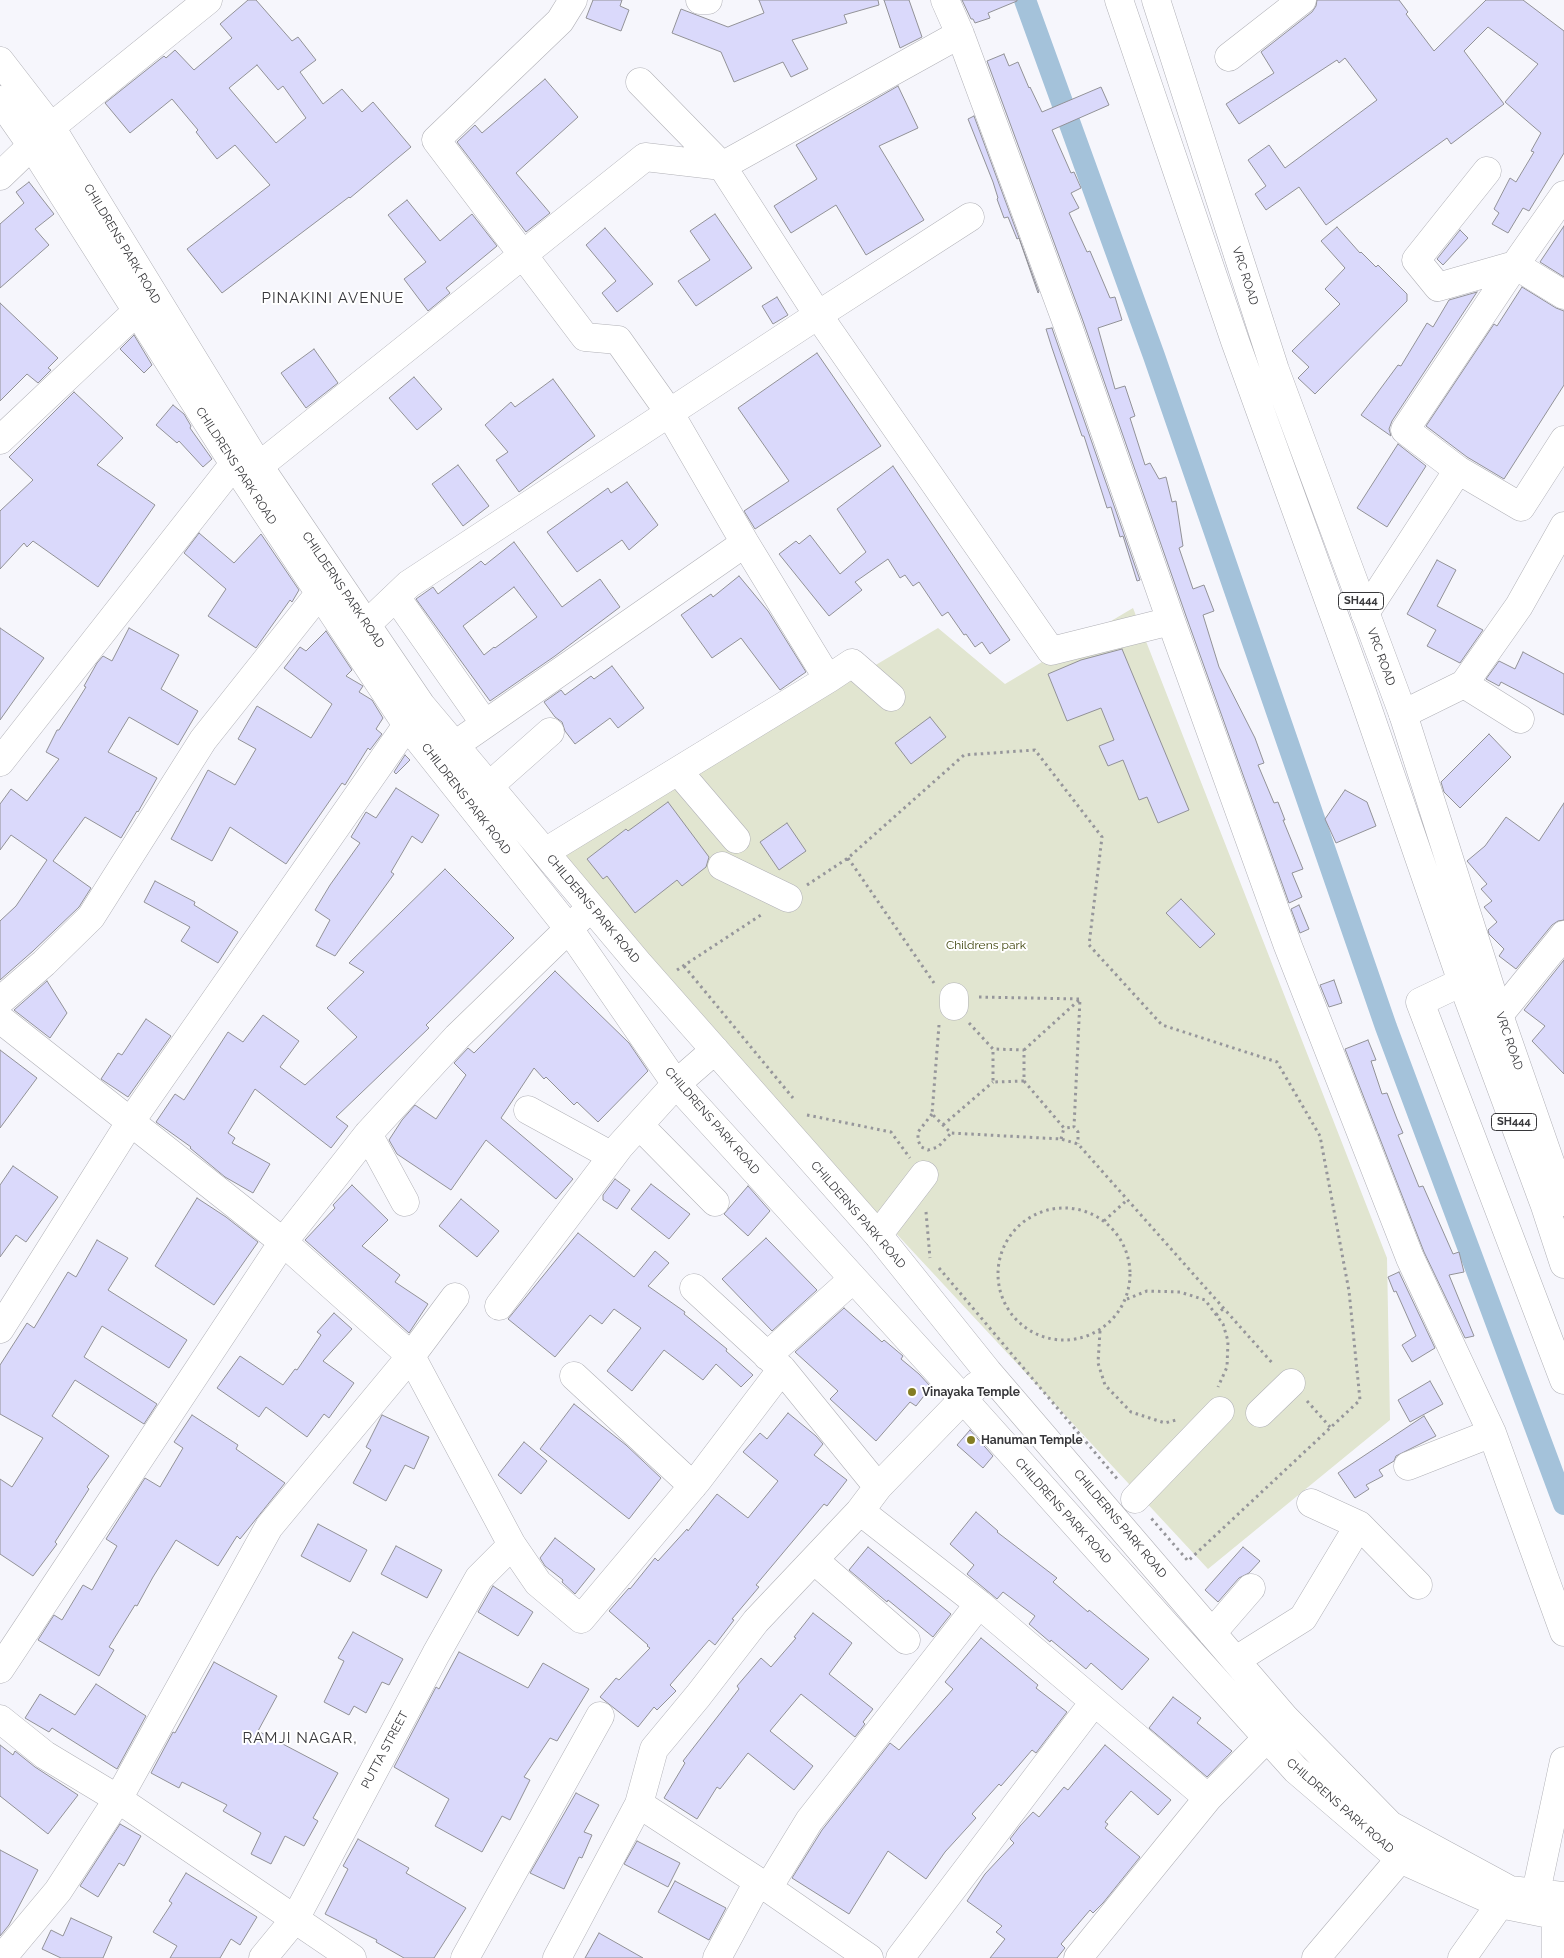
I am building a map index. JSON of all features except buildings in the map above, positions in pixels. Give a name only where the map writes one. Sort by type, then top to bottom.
[{"type":"street","points":[[0,176],[41,136],[208,0]]},
{"type":"street","points":[[574,0],[560,22],[436,140],[585,337],[618,340],[670,412],[744,543],[828,679]]},
{"type":"street","points":[[700,0],[708,0]]},
{"type":"street","points":[[945,0],[960,34],[1068,326],[1171,621],[1288,946],[1407,1249],[1492,1433],[1564,1632]]},
{"type":"street","name":"SH444","points":[[1119,0],[1235,341],[1363,695],[1462,982],[1546,1206],[1564,1264]]},
{"type":"street","name":"VRC ROAD","points":[[1156,0],[1275,370],[1403,714],[1499,1015],[1564,1202]]},
{"type":"street","points":[[1229,58],[1302,0]]},
{"type":"street","points":[[0,762],[247,465],[523,255],[645,157],[722,166],[960,34]]},
{"type":"street","name":"CHILDRENS PARK ROAD","points":[[0,60],[137,312],[178,356],[239,431]]},
{"type":"street","points":[[640,82],[722,166],[818,315],[1051,651],[1171,621]]},
{"type":"street","name":"CHILDRENS PARK ROAD","points":[[0,100],[41,136],[247,465],[319,594],[408,725],[569,929],[676,1084],[964,1400],[1296,1770],[1408,1849]]},
{"type":"street","points":[[1487,171],[1416,260],[1438,287],[1515,265],[1564,294]]},
{"type":"street","points":[[1564,195],[1404,430],[1458,470],[1521,508],[1564,440]]},
{"type":"street","points":[[367,624],[409,584],[970,217]]},
{"type":"street","points":[[0,440],[137,312]]},
{"type":"street","name":"CHILDERNS PARK ROAD","points":[[239,431],[247,465],[367,624],[421,705],[657,984],[878,1235],[988,1372],[1285,1718],[1390,1825],[1408,1849],[1541,1902]]},
{"type":"street","points":[[1365,613],[1458,470]]},
{"type":"street","points":[[1403,714],[1464,684],[1519,606],[1564,526]]},
{"type":"street","points":[[455,745],[744,543]]},
{"type":"street","points":[[0,1001],[44,963],[91,917],[203,740],[319,594]]},
{"type":"street","points":[[396,597],[485,724]]},
{"type":"street","points":[[545,852],[852,663],[890,697]]},
{"type":"street","points":[[1464,684],[1520,719]]},
{"type":"street","points":[[0,1329],[131,1121],[408,725]]},
{"type":"street","points":[[489,786],[550,732]]},
{"type":"street","points":[[678,771],[736,839]]},
{"type":"street","points":[[722,866],[788,898]]},
{"type":"street","points":[[0,1670],[283,1242],[368,1134],[457,1037],[592,907]]},
{"type":"street","points":[[1499,1015],[1564,935]]},
{"type":"street","points":[[1462,982],[1420,1002],[1564,1380]]},
{"type":"street","points":[[0,1019],[283,1242],[411,1356],[512,1545],[538,1583],[581,1619],[693,1486],[774,1363],[853,1279]]},
{"type":"street","points":[[499,1306],[612,1156],[639,1124],[676,1084],[715,1050]]},
{"type":"street","points":[[528,1110],[612,1156]]},
{"type":"street","points":[[639,1124],[715,1202]]},
{"type":"street","points":[[368,1134],[405,1202]]},
{"type":"street","points":[[878,1235],[924,1176]]},
{"type":"street","points":[[694,1288],[774,1363],[878,1487]]},
{"type":"street","points":[[2,1958],[58,1891],[118,1799],[270,1527],[411,1356],[455,1297]]},
{"type":"street","points":[[557,1958],[640,1804],[654,1749],[756,1621],[860,1511],[878,1487],[964,1400],[988,1372]]},
{"type":"street","points":[[574,1376],[693,1486]]},
{"type":"street","points":[[1260,1413],[1291,1382]]},
{"type":"street","points":[[1135,1499],[1218,1401]]},
{"type":"street","points":[[1408,1466],[1492,1433]]},
{"type":"street","points":[[1311,1503],[1359,1525],[1418,1585]]},
{"type":"street","points":[[860,1511],[979,1604],[1208,1798]]},
{"type":"street","points":[[1236,1660],[1303,1618],[1359,1525]]},
{"type":"street","name":"PUTTA STREET","points":[[263,1958],[295,1919],[436,1654],[479,1578],[512,1545]]},
{"type":"street","points":[[814,1560],[906,1640]]},
{"type":"street","points":[[1212,1633],[1251,1588]]},
{"type":"street","points":[[717,1958],[763,1885],[809,1821],[979,1604]]},
{"type":"street","points":[[900,1958],[1094,1702]]},
{"type":"street","points":[[465,1958],[600,1716]]},
{"type":"street","points":[[0,1719],[45,1755],[118,1799],[352,1958]]},
{"type":"street","points":[[1078,1958],[1208,1798],[1267,1738]]},
{"type":"street","points":[[1556,1958],[1541,1902],[1564,1761]]},
{"type":"street","points":[[640,1804],[869,1958]]},
{"type":"street","points":[[1316,1958],[1408,1849]]},
{"type":"street","points":[[1462,1958],[1541,1902]]},
{"type":"path","points":[[657,984],[848,858],[964,754],[1035,750],[1102,837],[1089,945],[1162,1025],[1277,1062],[1320,1136],[1349,1291],[1360,1400],[1188,1561],[929,1256],[924,1176],[890,1132],[808,1116],[802,1109]]},
{"type":"path","points":[[848,858],[940,991],[949,990],[954,1001],[993,1049],[993,1082]]},
{"type":"path","points":[[684,966],[796,1101]]},
{"type":"path","points":[[951,1133],[938,1147],[928,1150],[921,1147],[918,1140],[918,1132],[932,1114],[940,1003],[954,1001],[1080,999]]},
{"type":"path","points":[[993,1049],[1024,1050],[1080,999]]},
{"type":"path","points":[[1078,1144],[1078,1132],[1074,1127],[1080,999]]},
{"type":"path","points":[[1024,1050],[1024,1081],[1064,1128]]},
{"type":"path","points":[[943,1125],[993,1082],[1024,1081]]},
{"type":"path","points":[[932,1114],[951,1133],[1061,1139],[1078,1144],[1330,1427]]},
{"type":"path","points":[[1064,1128],[1074,1127]]},
{"type":"path","points":[[1061,1139],[1064,1128]]},
{"type":"path","points":[[1104,1221],[1127,1200]]},
{"type":"path","points":[[1127,1299],[1131,1270],[1124,1243],[1104,1221],[1075,1208],[1043,1211],[1016,1228],[1000,1256],[999,1287],[1012,1316],[1038,1336],[1070,1341],[1100,1331],[1127,1299],[1146,1291],[1180,1292],[1205,1300],[1223,1324],[1228,1341],[1227,1368],[1218,1401]]},
{"type":"path","points":[[1216,1315],[1224,1308]]},
{"type":"path","points":[[1100,1331],[1098,1364],[1105,1385],[1131,1412],[1165,1422],[1183,1418]]},
{"type":"green space","name":"Childrens park","points":[[1133,608],[1387,1258],[1390,1420],[1208,1569],[878,1214],[554,856],[938,628],[1005,684]]},
{"type":"waterway","points":[[1025,0],[1154,356],[1386,1027],[1564,1504]]},
{"type":"place","name":"Vinayaka Temple","points":[[912,1392]]},
{"type":"place","name":"Hanuman Temple","points":[[971,1440]]},
{"type":"district","name":"PINAKINI AVENUE","points":[[333,298]]},
{"type":"district","name":"RAMJI NAGAR,","points":[[300,1738]]}]
